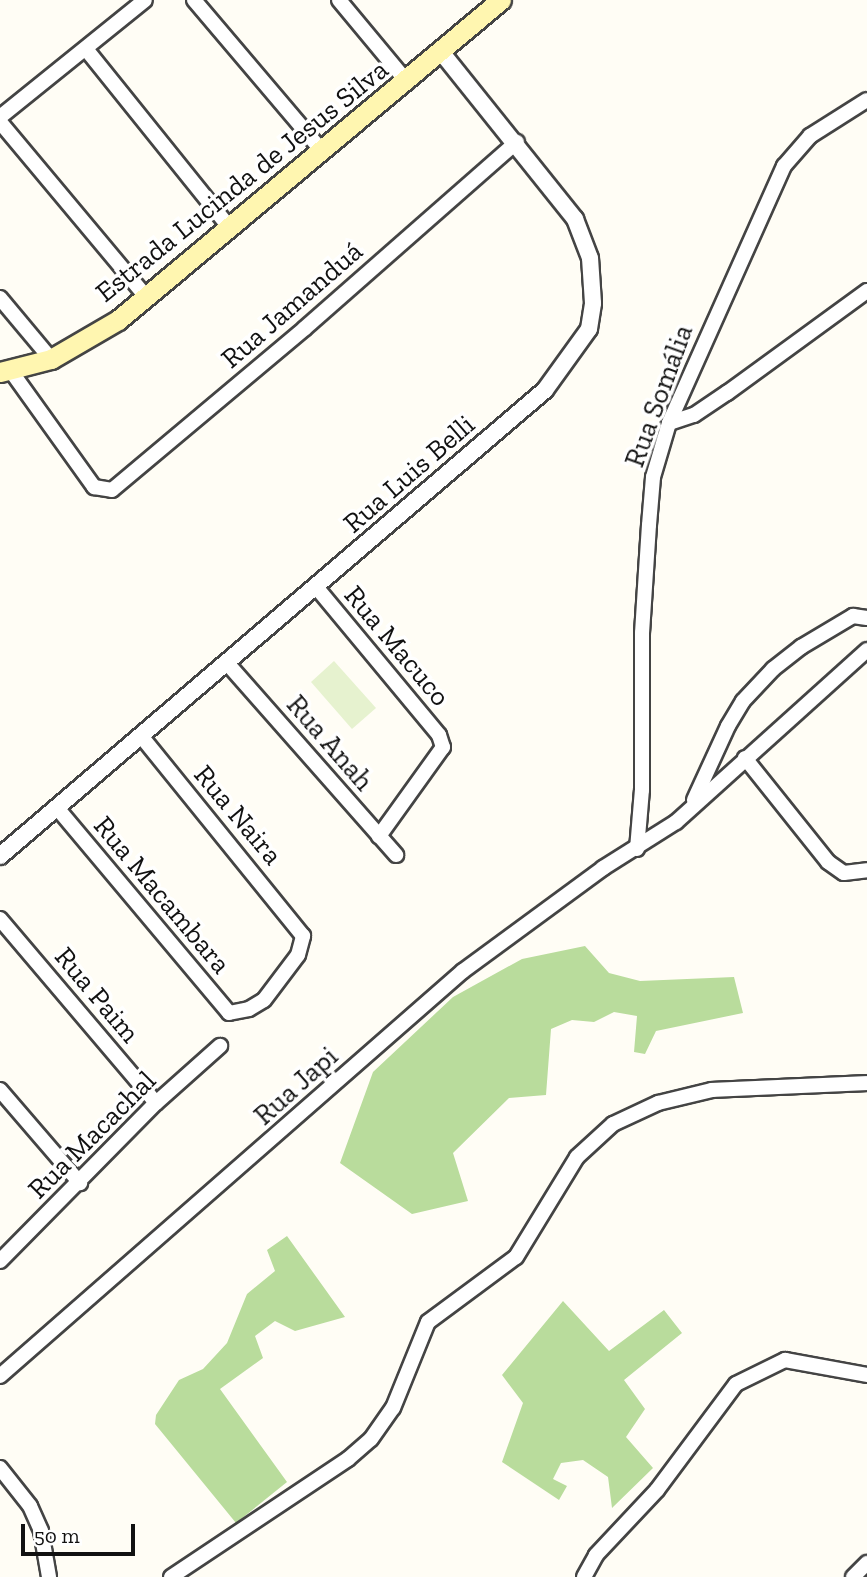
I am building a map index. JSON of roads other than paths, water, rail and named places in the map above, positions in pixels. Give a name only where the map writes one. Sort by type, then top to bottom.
[{"type":"main road","name":"Estrada Lucinda de Jesus Silva","points":[[6,372],[51,359],[89,340],[147,298],[442,53],[496,2]]},
{"type":"street","points":[[0,117],[145,0]]},
{"type":"street","points":[[194,0],[323,152]]},
{"type":"street","points":[[339,0],[407,82]]},
{"type":"street","points":[[86,49],[230,228]]},
{"type":"street","name":"Rua Luis Belli","points":[[0,856],[317,588],[545,390],[589,329],[593,303],[590,258],[575,219],[517,142],[442,53]]},
{"type":"street","name":"Rua Somália","points":[[636,849],[642,790],[642,633],[649,525],[653,477],[669,423],[784,166],[810,136],[867,100]]},
{"type":"street","points":[[0,122],[147,298]]},
{"type":"street","name":"Rua Jamanduá","points":[[6,372],[94,487],[112,489],[517,142]]},
{"type":"street","points":[[669,423],[694,415],[727,393],[867,291]]},
{"type":"street","points":[[0,298],[51,359]]},
{"type":"street","name":"Rua Macuco","points":[[317,588],[439,735],[441,755],[379,836]]},
{"type":"street","points":[[692,805],[728,726],[766,677],[801,647],[853,616],[867,618]]},
{"type":"street","name":"Rua Japi","points":[[0,1376],[463,971],[603,868],[676,822],[867,650]]},
{"type":"street","name":"Rua Anah","points":[[227,663],[396,855]]},
{"type":"street","name":"Rua Naira","points":[[141,736],[298,926],[302,946],[264,1000],[229,1013]]},
{"type":"street","points":[[745,758],[828,862],[844,873],[867,870]]},
{"type":"street","name":"Rua Macambara","points":[[58,809],[229,1013]]},
{"type":"street","name":"Rua Paim","points":[[0,919],[156,1103]]},
{"type":"street","name":"Rua Macachal","points":[[0,1261],[80,1183],[156,1103],[220,1046]]},
{"type":"street","points":[[171,1577],[348,1459],[370,1439],[393,1408],[428,1322],[516,1257],[577,1157],[613,1124],[657,1103],[712,1090],[867,1083]]},
{"type":"street","points":[[0,1090],[80,1183]]},
{"type":"street","points":[[584,1577],[596,1555],[664,1482],[699,1428],[736,1384],[785,1360],[867,1375]]},
{"type":"street","points":[[0,1468],[30,1506],[41,1531],[48,1577]]},
{"type":"street","points":[[853,1577],[867,1563]]}]
